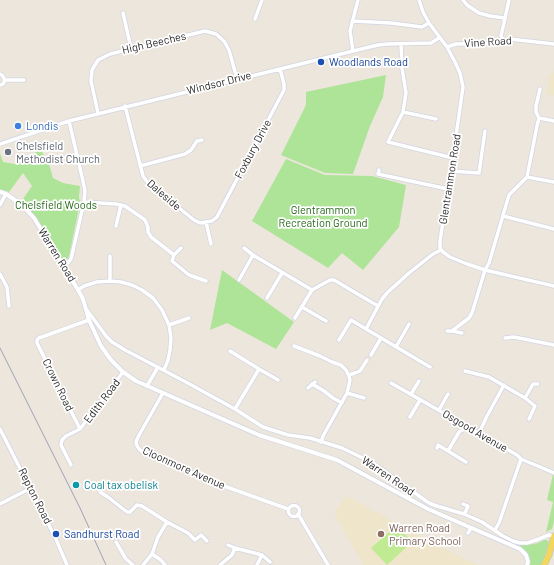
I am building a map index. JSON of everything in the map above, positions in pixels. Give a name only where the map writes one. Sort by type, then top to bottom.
[{"type":"main road","points":[[544,565],[552,548],[554,536]]},
{"type":"street","points":[[255,19],[262,0]]},
{"type":"street","points":[[353,51],[350,31],[358,0]]},
{"type":"street","name":"Glentrammon Road","points":[[419,0],[429,23],[447,47],[457,66],[463,87],[440,243],[441,250]]},
{"type":"street","points":[[464,0],[467,5],[479,14],[505,18]]},
{"type":"street","points":[[503,40],[501,36],[509,0]]},
{"type":"street","points":[[123,13],[131,48]]},
{"type":"street","points":[[352,21],[391,23],[422,27],[429,23]]},
{"type":"street","name":"High Beeches","points":[[98,113],[91,81],[92,70],[98,60],[110,54],[131,48],[205,31],[216,34],[224,41],[229,50],[236,79]]},
{"type":"street","name":"Windsor Drive","points":[[0,144],[98,113],[280,68],[378,45],[431,43],[439,38]]},
{"type":"street","name":"Vine Road","points":[[447,47],[456,44],[497,43],[510,39],[554,44]]},
{"type":"street","points":[[401,44],[402,68],[406,93],[403,112],[388,142],[453,158]]},
{"type":"street","name":"Foxbury Drive","points":[[206,222],[212,221],[217,217],[284,90],[280,68]]},
{"type":"street","points":[[0,74],[6,80]]},
{"type":"street","points":[[0,85],[6,80],[24,80]]},
{"type":"street","points":[[452,331],[469,318],[474,309],[485,270],[490,263],[509,195],[527,177],[539,118],[536,112],[536,106],[540,90]]},
{"type":"street","name":"Daleside","points":[[125,106],[143,176],[148,183],[194,220],[206,222]]},
{"type":"street","points":[[403,112],[436,119]]},
{"type":"street","points":[[539,118],[554,122]]},
{"type":"street","points":[[63,266],[71,259],[84,202],[85,191],[69,121]]},
{"type":"street","points":[[451,171],[479,172],[484,132]]},
{"type":"street","points":[[140,166],[185,154],[191,150],[197,141],[202,140]]},
{"type":"street","points":[[379,170],[378,174],[448,190]]},
{"type":"street","points":[[527,177],[554,182]]},
{"type":"street","name":"Warren Road","points":[[0,192],[6,194],[21,204],[34,218],[78,290],[101,346],[111,360],[123,372],[136,381],[259,435],[337,460],[426,508],[522,550],[527,557],[527,565]]},
{"type":"street","points":[[0,205],[6,194]]},
{"type":"street","points":[[84,202],[125,206],[145,220],[151,237],[174,255]]},
{"type":"street","points":[[116,226],[121,205]]},
{"type":"street","points":[[503,216],[554,228]]},
{"type":"street","points":[[206,222],[211,244]]},
{"type":"street","points":[[181,248],[174,255],[172,261],[189,275],[204,279]]},
{"type":"street","points":[[244,248],[282,273],[312,290]]},
{"type":"street","points":[[366,329],[382,299],[388,292],[409,273],[433,254],[441,250],[456,260],[485,270],[554,286]]},
{"type":"street","points":[[239,280],[253,255]]},
{"type":"street","points":[[110,256],[110,281]]},
{"type":"street","points":[[267,298],[282,273]]},
{"type":"street","points":[[0,274],[8,287],[9,306]]},
{"type":"street","points":[[296,318],[312,290],[330,280],[334,280],[378,306]]},
{"type":"street","points":[[78,290],[84,286],[97,282],[121,282],[132,285],[153,298],[162,310],[169,325],[171,338],[168,360],[164,370]]},
{"type":"street","points":[[302,307],[326,321]]},
{"type":"street","name":"Warren Road","points":[[86,309],[112,342],[263,427],[310,438],[342,448],[373,464],[429,503],[464,514],[482,522],[510,539],[524,543],[549,535],[554,536]]},
{"type":"street","points":[[169,325],[189,318]]},
{"type":"street","name":"Crown Road","points":[[80,429],[37,343],[37,340],[90,320]]},
{"type":"street","points":[[339,340],[351,320],[430,367]]},
{"type":"street","points":[[396,347],[409,324]]},
{"type":"street","points":[[447,331],[462,333]]},
{"type":"street","points":[[371,355],[381,338]]},
{"type":"street","points":[[505,338],[514,338],[554,345]]},
{"type":"street","points":[[298,348],[301,342]]},
{"type":"street","points":[[294,346],[341,365],[349,374],[350,380],[347,393],[320,442]]},
{"type":"street","points":[[230,351],[278,380]]},
{"type":"street","points":[[349,374],[360,371],[366,360]]},
{"type":"street","points":[[147,386],[158,367]]},
{"type":"street","points":[[235,410],[259,369]]},
{"type":"street","points":[[465,371],[489,377],[525,398],[535,406],[528,416]]},
{"type":"street","name":"Edith Road","points":[[80,429],[123,372]]},
{"type":"street","points":[[397,386],[400,381]]},
{"type":"street","points":[[411,394],[419,381]]},
{"type":"street","points":[[530,381],[533,384],[538,384]]},
{"type":"street","points":[[308,388],[313,383],[342,403]]},
{"type":"street","name":"Osgood Avenue","points":[[391,383],[517,455],[521,459],[554,473]]},
{"type":"street","points":[[525,398],[533,384]]},
{"type":"street","points":[[479,433],[504,385]]},
{"type":"street","points":[[347,393],[362,398],[362,391]]},
{"type":"street","name":"Cloonmore Avenue","points":[[163,393],[138,437],[136,442],[140,450],[224,486],[288,509]]},
{"type":"street","points":[[439,410],[448,394]]},
{"type":"street","points":[[416,416],[411,416],[420,400]]},
{"type":"street","points":[[448,451],[459,432],[468,427]]},
{"type":"street","name":"Repton Road","points":[[0,429],[31,488],[67,565]]},
{"type":"street","points":[[71,465],[61,445],[62,440],[66,436],[80,429]]},
{"type":"street","points":[[0,436],[6,439]]},
{"type":"street","points":[[437,448],[438,445],[466,462]]},
{"type":"street","points":[[495,530],[499,523],[521,459]]},
{"type":"street","points":[[0,504],[31,488]]},
{"type":"street","points":[[100,492],[108,496],[127,512],[130,512],[137,505],[142,506],[188,533],[195,540],[201,535],[207,541]]},
{"type":"street","points":[[463,504],[468,506],[464,514]]},
{"type":"street","name":"Cloonmore Avenue","points":[[292,505],[297,506],[299,509],[298,514],[291,516],[288,509],[292,505]]},
{"type":"street","points":[[298,514],[328,565]]},
{"type":"street","points":[[142,565],[152,554],[158,537],[167,522]]},
{"type":"street","points":[[468,533],[471,528]]},
{"type":"street","points":[[116,542],[126,559],[133,565]]},
{"type":"street","points":[[228,545],[262,555],[270,562]]},
{"type":"street","points":[[220,565],[232,555],[235,548]]},
{"type":"street","points":[[152,554],[162,560],[165,565]]},
{"type":"street","points":[[257,565],[262,555]]},
{"type":"shaded area","points":[[554,65],[554,96],[546,94],[549,74],[553,74]]},
{"type":"shaded area","name":"Warren Road Primary School","points":[[346,496],[457,555],[479,565],[363,565],[334,513]]},
{"type":"green space","name":"Glentrammon Recreation Ground","points":[[386,75],[383,97],[370,126],[353,174],[325,173],[281,155],[306,105],[306,92]]},
{"type":"green space","name":"Chelsfield Woods","points":[[38,149],[42,152],[45,158],[47,157],[53,178],[63,183],[80,186],[80,203],[69,256],[67,260],[63,262],[36,217],[21,202],[32,186],[23,173],[9,192],[0,189],[0,153],[3,162],[15,164],[30,159]]},
{"type":"green space","name":"Glentrammon Recreation Ground","points":[[286,159],[325,175],[372,176],[406,185],[399,227],[363,270],[342,253],[328,268],[252,221]]},
{"type":"green space","points":[[222,270],[294,322],[276,349],[227,323],[210,330]]},
{"type":"green space","points":[[554,470],[554,521],[552,529],[546,532],[553,502],[547,500]]},
{"type":"green space","points":[[397,525],[412,542],[387,565],[371,548]]},
{"type":"green space","points":[[544,540],[549,542],[543,563],[541,565],[529,565],[530,559],[526,551],[517,544],[528,545]]},
{"type":"railway","points":[[0,348],[80,508],[106,565]]},
{"type":"place","name":"Woodlands Road","points":[[321,62]]},
{"type":"place","name":"Londis","points":[[18,126]]},
{"type":"place","name":"Chelsfield Methodist Church","points":[[8,152]]},
{"type":"place","name":"Coal tax obelisk","points":[[76,485]]},
{"type":"place","name":"Sandhurst Road","points":[[56,534]]},
{"type":"place","name":"Warren Road Primary School","points":[[381,534]]}]
